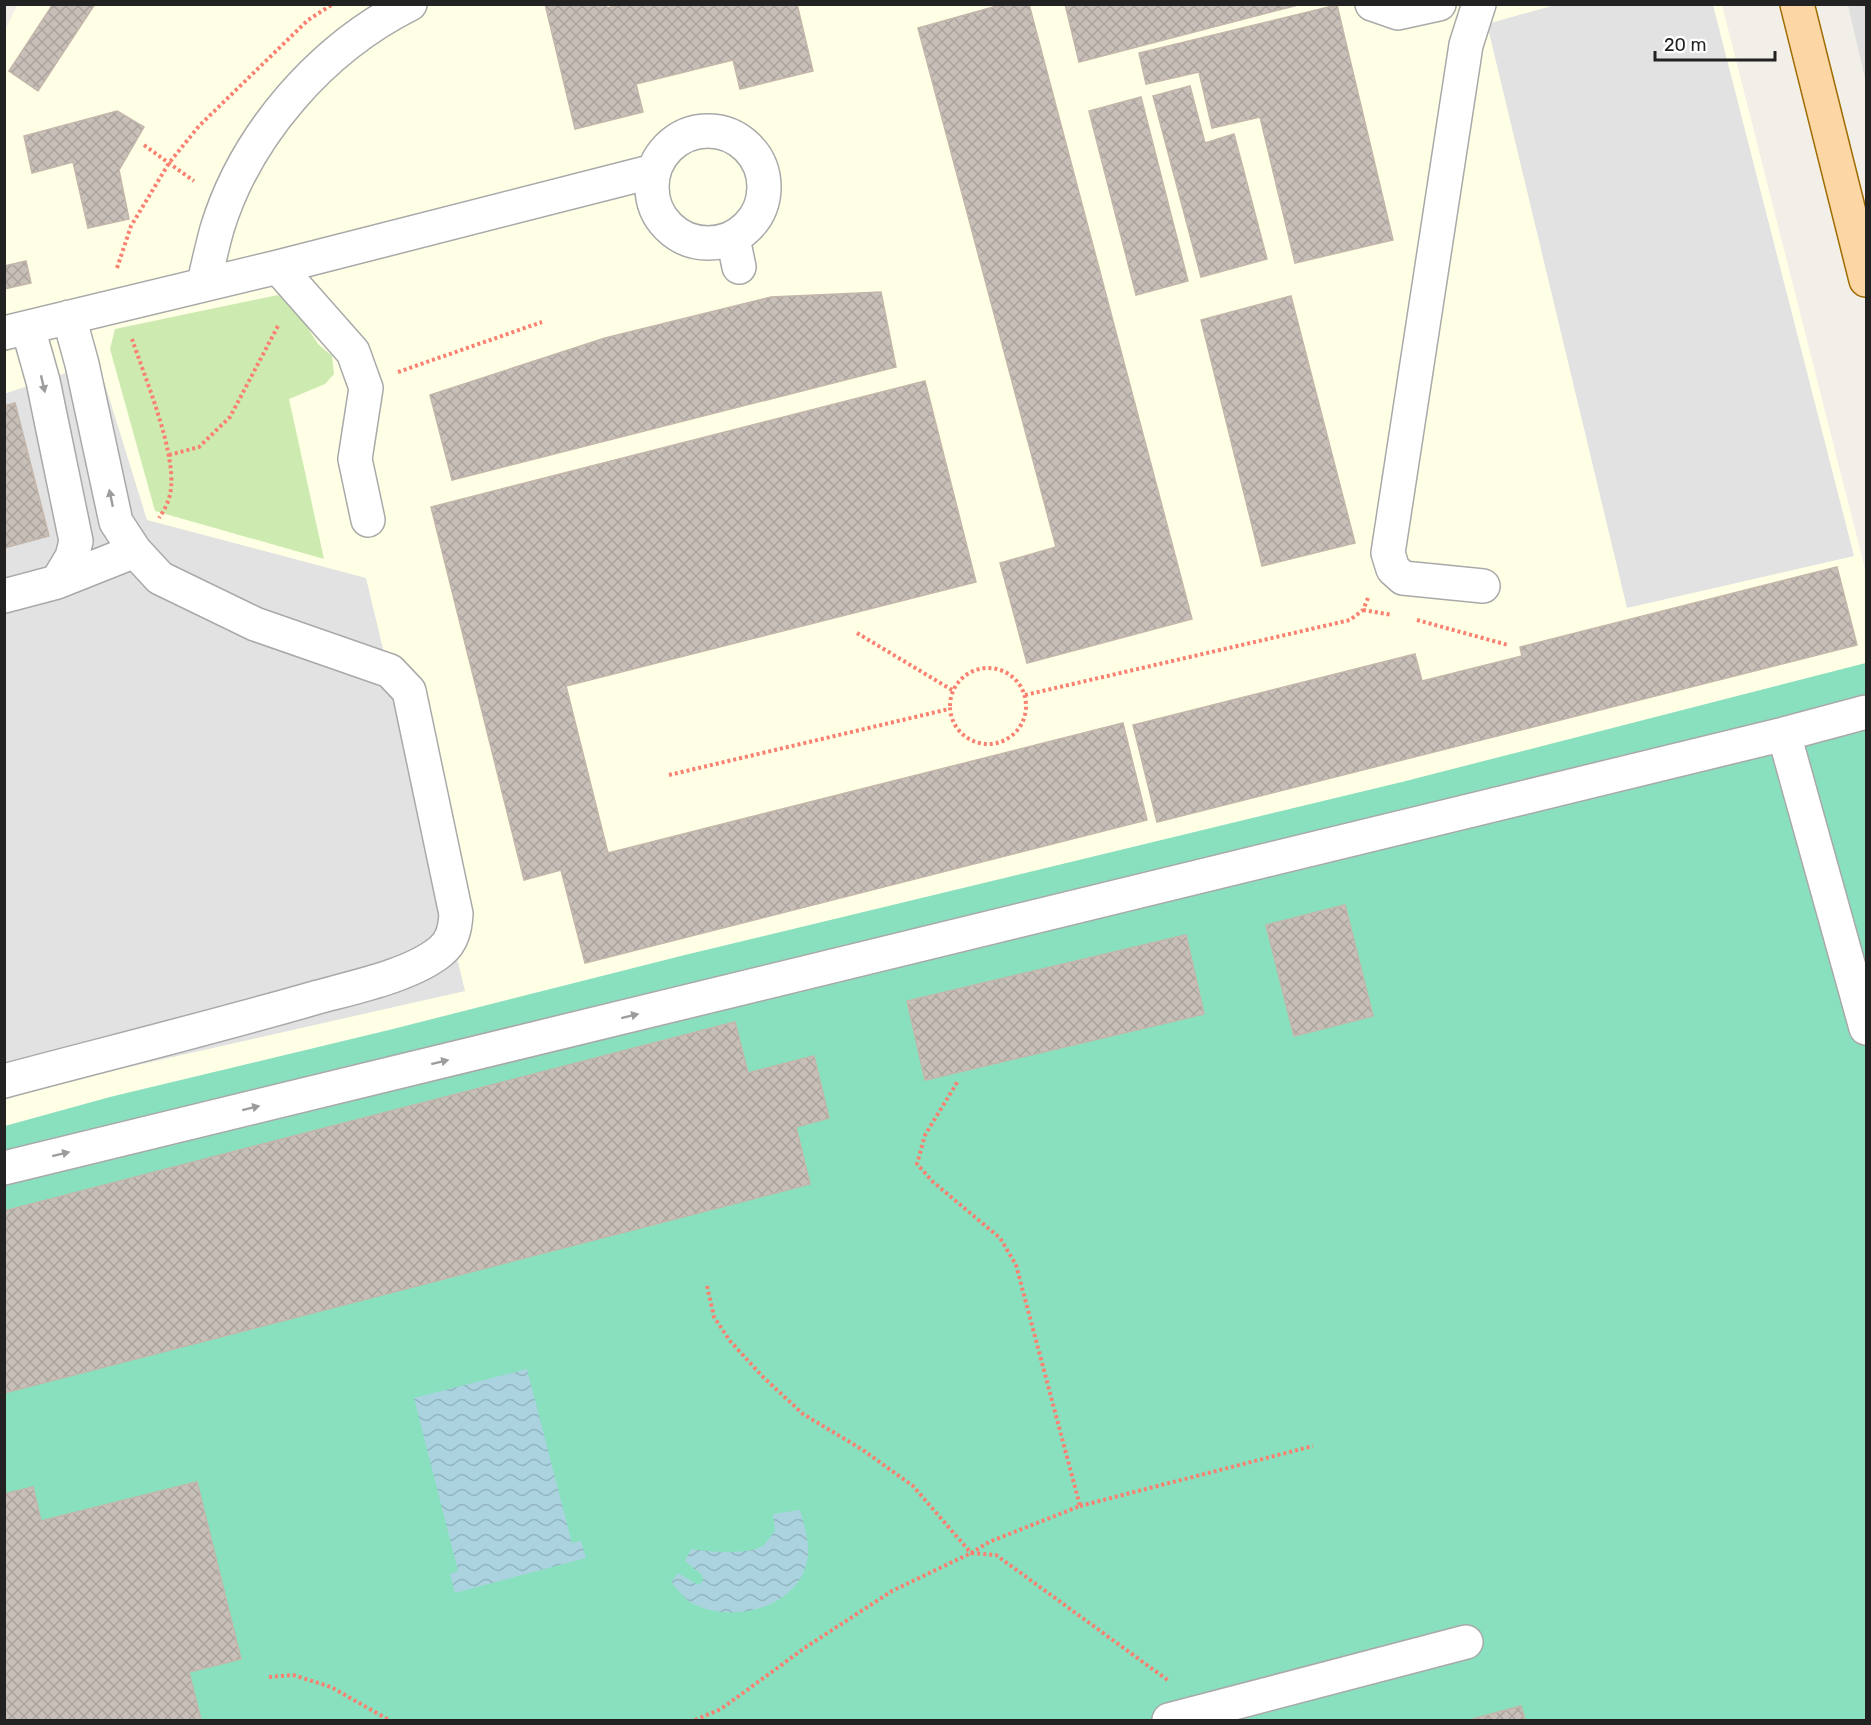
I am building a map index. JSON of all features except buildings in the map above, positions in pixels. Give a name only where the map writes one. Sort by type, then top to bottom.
[{"type":"main road","points":[[1797,4],[1866,280]]},
{"type":"street","points":[[204,283],[217,228],[228,202],[270,125],[306,79],[358,35],[410,4]]},
{"type":"street","points":[[1372,4],[1398,14],[1439,4]]},
{"type":"street","points":[[1479,4],[1466,45],[1388,553],[1394,568],[1403,578],[1482,585]]},
{"type":"street","points":[[57,582],[72,557],[76,541],[43,381],[16,331],[654,171],[666,149],[682,137],[700,131],[720,131],[739,138],[755,154],[763,172],[765,192],[759,211],[736,252],[685,239],[669,228],[656,210],[652,191],[654,171]]},
{"type":"street","points":[[278,267],[353,352],[366,388],[355,459],[368,520]]},
{"type":"street","points":[[4,1081],[367,983],[432,957],[450,942],[455,927],[456,914],[409,691],[402,681],[390,671],[255,624],[160,578],[135,551],[116,522],[82,364],[69,317]]},
{"type":"street","points":[[4,596],[57,582],[135,551]]},
{"type":"street","points":[[4,1168],[1784,734],[1866,712]]},
{"type":"street","points":[[1784,734],[1866,1028]]},
{"type":"street","points":[[1169,1720],[1466,1642]]},
{"type":"path","points":[[144,146],[228,202]]},
{"type":"path","points":[[169,455],[199,447],[230,417],[276,328],[301,293]]},
{"type":"path","points":[[398,372],[542,322]]},
{"type":"path","points":[[1025,695],[1350,621],[1363,610],[1368,602],[1366,578],[1370,568],[1388,553]]},
{"type":"path","points":[[1363,610],[1395,616]]},
{"type":"path","points":[[1405,618],[1437,623],[1508,645]]},
{"type":"path","points":[[857,633],[952,690]]},
{"type":"path","points":[[981,668],[1000,669],[1016,679],[1025,695],[1026,714],[1018,730],[1004,742],[985,745],[967,740],[954,727],[949,709],[952,690],[964,675],[981,668]]},
{"type":"path","points":[[669,775],[949,709]]},
{"type":"path","points":[[958,1081],[925,1136],[917,1164],[932,1181],[1000,1238],[1016,1264],[1080,1506]]},
{"type":"path","points":[[707,1286],[714,1317],[730,1341],[763,1377],[803,1414],[863,1450],[913,1486],[971,1552],[996,1555],[1208,1710]]},
{"type":"path","points":[[695,1720],[721,1709],[806,1647],[892,1591],[990,1542],[1080,1506],[1313,1446]]},
{"type":"path","points":[[269,1677],[293,1675],[331,1686],[389,1720]]},
{"type":"shaded area","points":[[18,4],[1722,5],[1866,573],[1866,663],[1402,782],[685,955],[389,1030],[110,1097],[5,1126],[4,32]]},
{"type":"shaded area","points":[[1555,5],[1713,5],[1854,556],[1627,608],[1487,24]]},
{"type":"shaded area","points":[[1848,5],[1866,5],[1866,83]]},
{"type":"shaded area","points":[[98,362],[147,520],[366,578],[465,991],[5,1095],[4,394]]},
{"type":"green space","points":[[278,295],[290,300],[318,344],[332,356],[334,374],[325,384],[289,399],[324,559],[155,511],[110,349],[115,329]]},
{"type":"green space","points":[[1866,663],[1866,1720],[5,1720],[5,1126],[110,1097],[389,1030],[685,955],[1402,782]]},
{"type":"water","points":[[527,1369],[572,1543],[581,1541],[586,1558],[455,1593],[450,1574],[458,1571],[414,1398]]},
{"type":"water","points":[[800,1510],[807,1538],[808,1555],[803,1573],[794,1587],[781,1598],[747,1611],[710,1610],[691,1602],[671,1582],[678,1573],[698,1585],[703,1581],[702,1575],[685,1561],[691,1549],[728,1552],[757,1549],[763,1546],[775,1531],[773,1514]]}]
